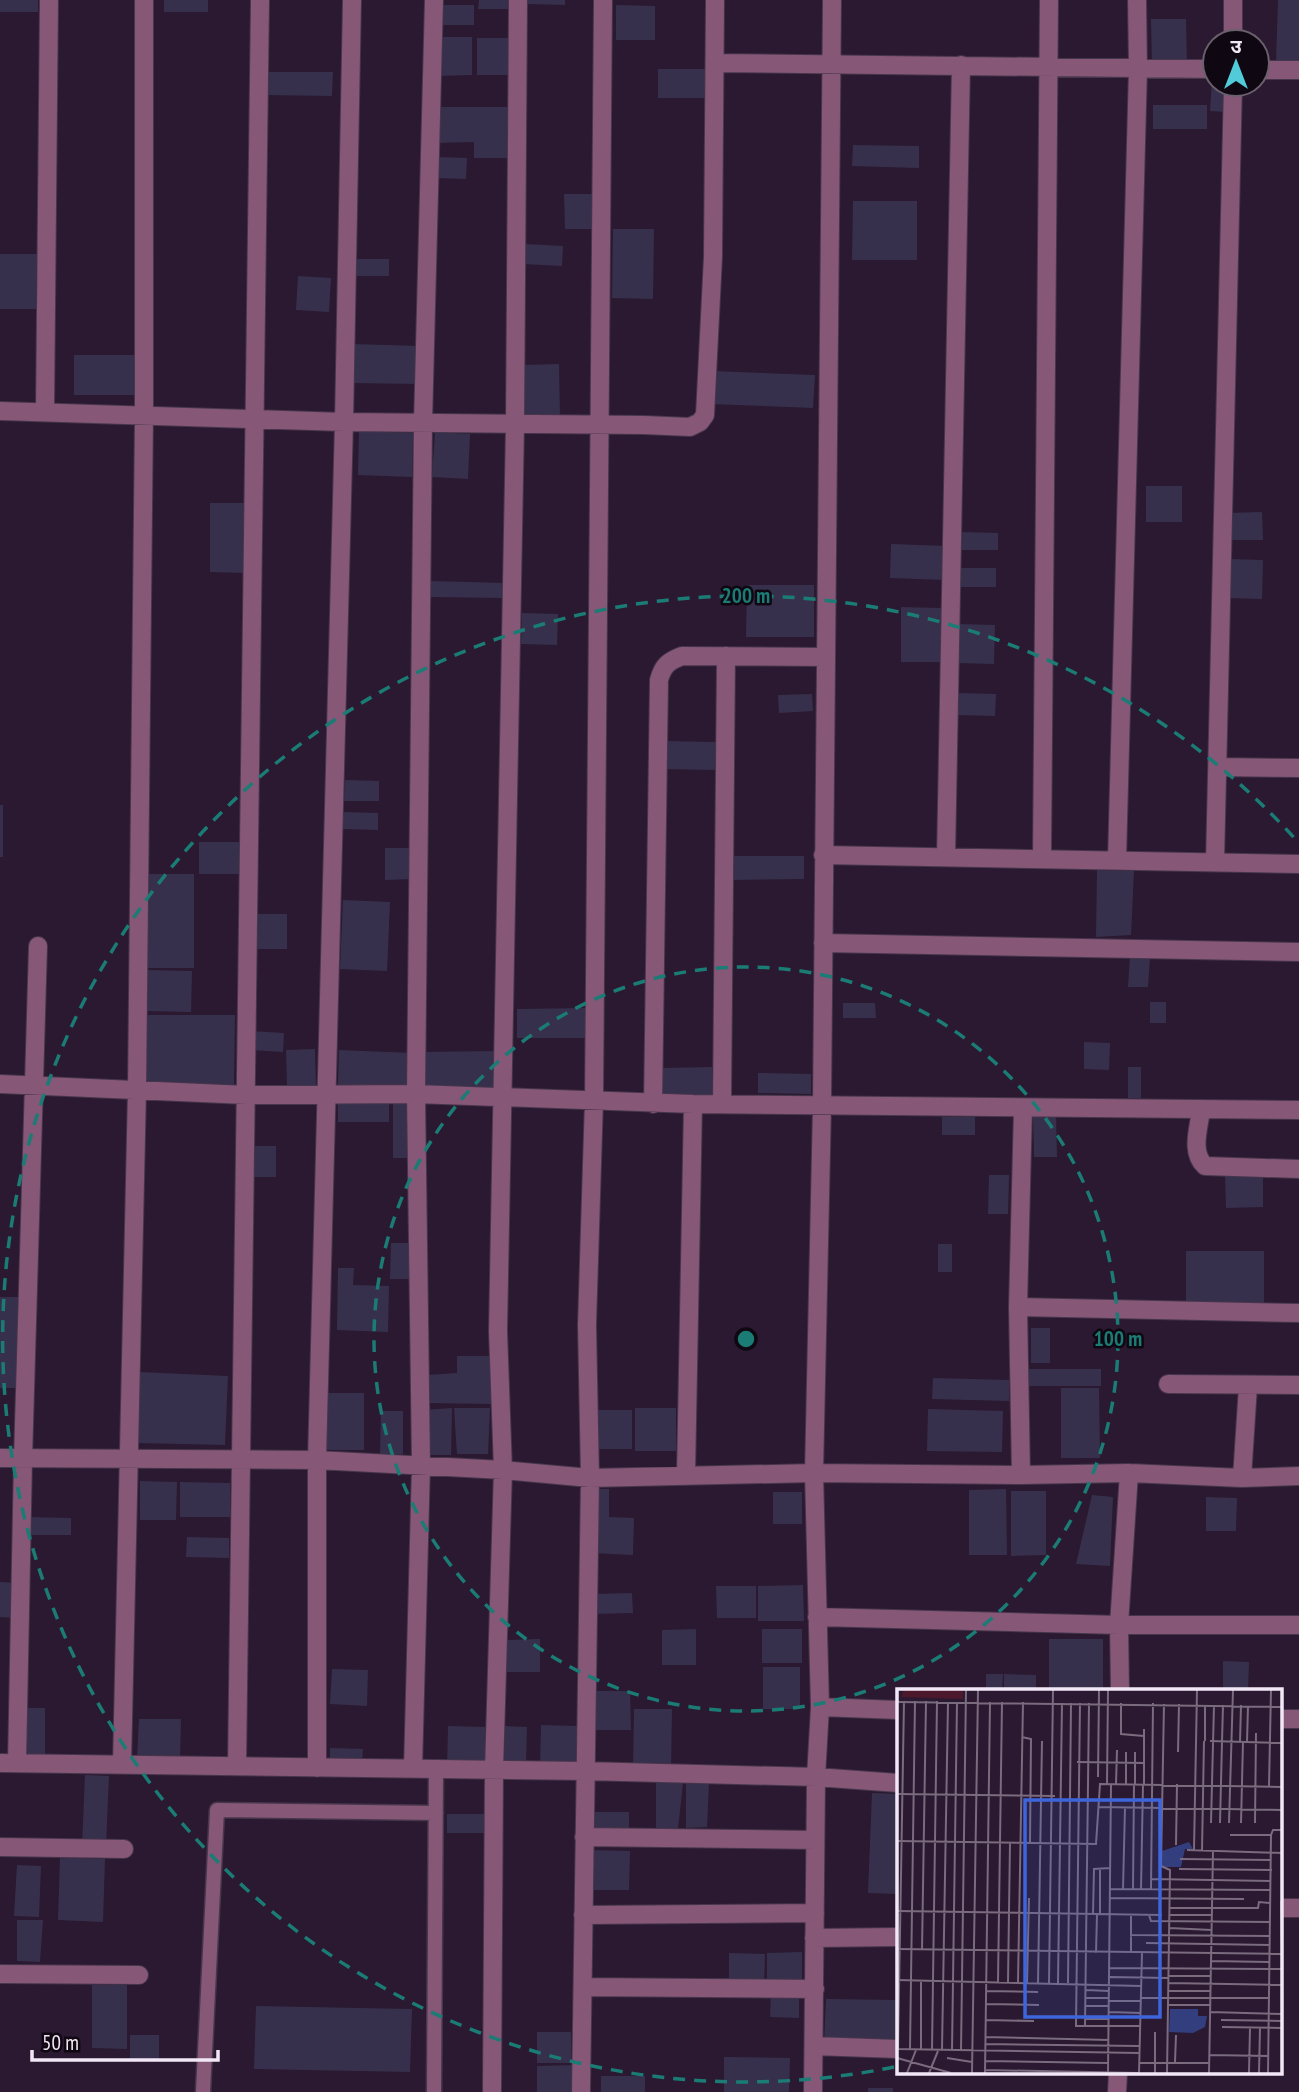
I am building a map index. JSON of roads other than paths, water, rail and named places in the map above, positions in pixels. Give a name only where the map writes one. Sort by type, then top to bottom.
[{"type":"street","points":[[45,411],[49,0]]},
{"type":"street","points":[[122,1765],[137,1090],[144,414],[144,0]]},
{"type":"street","points":[[237,1766],[260,0]]},
{"type":"street","points":[[317,1768],[317,1460],[328,1093],[352,0]]},
{"type":"street","points":[[413,1769],[421,1465],[416,1094],[423,423],[434,0]]},
{"type":"street","points":[[492,2092],[494,1770],[503,1470],[498,1331],[515,425],[518,0]]},
{"type":"street","points":[[581,2092],[590,1478],[587,1325],[594,1100],[603,0]]},
{"type":"street","points":[[0,411],[515,425],[690,427],[700,422],[705,415],[713,257],[715,0]]},
{"type":"street","points":[[813,2092],[816,1777],[820,1707],[814,1473],[822,1106],[832,0]]},
{"type":"street","points":[[1042,858],[1049,0]]},
{"type":"street","points":[[1117,860],[1138,68],[1137,0]]},
{"type":"street","points":[[1233,0],[1233,28]]},
{"type":"street","points":[[716,63],[1201,69]]},
{"type":"street","points":[[946,857],[961,65]]},
{"type":"street","points":[[1271,70],[1299,70]]},
{"type":"street","points":[[1216,862],[1233,98]]},
{"type":"street","points":[[653,1104],[659,680],[662,668],[669,661],[682,656],[825,657]]},
{"type":"street","points":[[722,1104],[726,656]]},
{"type":"street","points":[[1218,767],[1299,768]]},
{"type":"street","points":[[823,855],[1299,864]]},
{"type":"street","points":[[823,943],[1299,952]]},
{"type":"street","points":[[38,946],[23,1459],[9,1763],[585,1771],[816,1777],[897,1783]]},
{"type":"street","points":[[0,1084],[246,1095],[416,1094],[653,1104],[1299,1110]]},
{"type":"street","points":[[687,1475],[693,1104]]},
{"type":"street","points":[[1021,1475],[1018,1307],[1023,1108]]},
{"type":"street","points":[[1201,1110],[1196,1151],[1205,1166],[1299,1169]]},
{"type":"street","points":[[1018,1307],[1299,1313]]},
{"type":"street","points":[[1168,1384],[1299,1385]]},
{"type":"street","points":[[1242,1478],[1248,1386]]},
{"type":"street","points":[[0,1458],[317,1460],[503,1470],[590,1478],[814,1473],[1129,1473],[1242,1478],[1299,1476]]},
{"type":"street","points":[[1120,1689],[1119,1625],[1129,1473]]},
{"type":"street","points":[[817,1617],[1119,1625],[1299,1625]]},
{"type":"street","points":[[820,1707],[897,1710]]},
{"type":"street","points":[[584,1837],[815,1840]]},
{"type":"street","points":[[0,1847],[124,1849]]},
{"type":"street","points":[[583,1914],[815,1913]]},
{"type":"street","points":[[814,1938],[897,1937]]},
{"type":"street","points":[[0,1974],[139,1975]]},
{"type":"street","points":[[583,1987],[815,1989]]},
{"type":"street","points":[[814,2046],[897,2049]]},
{"type":"street","points":[[1117,2092],[1118,2074]]},
{"type":"lane","points":[[434,2092],[436,1769]]},
{"type":"lane","points":[[203,2092],[217,1810],[436,1813]]}]
